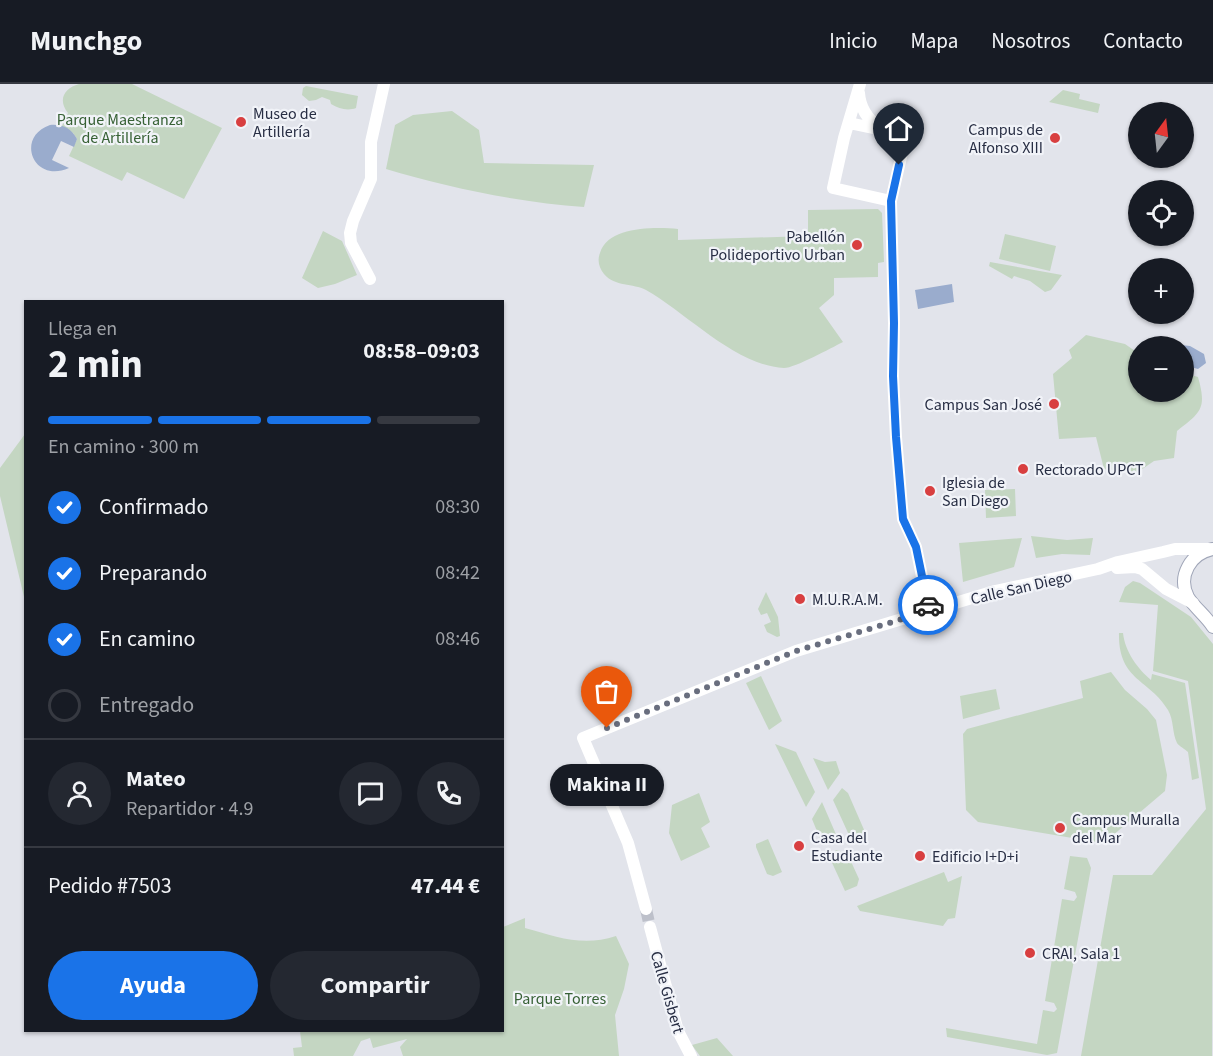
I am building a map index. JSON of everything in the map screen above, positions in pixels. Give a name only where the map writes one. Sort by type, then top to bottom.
[{"type":"street","points":[[370,279],[351,243],[350,233],[371,180],[371,142],[384,84]]},
{"type":"street","points":[[860,85],[833,188],[891,201]]},
{"type":"street","points":[[860,85],[860,101],[864,112],[876,125],[887,131]]},
{"type":"street","points":[[849,123],[906,135],[891,201],[893,376],[903,519],[916,547],[929,611]]},
{"type":"street","points":[[1107,568],[1175,549],[1211,549]]},
{"type":"street","points":[[1211,549],[1197,555],[1185,572],[1185,589],[1213,627]]},
{"type":"street","points":[[1107,568],[1142,569],[1166,589],[1213,613]]},
{"type":"street","name":"Calle San Diego","points":[[646,909],[628,843],[583,738],[796,651],[995,591],[1107,568]]},
{"type":"street","name":"Calle Gisbert","points":[[650,927],[679,1036],[691,1056]]},
{"type":"green space","name":"Parque Maestranza de Artillería","points":[[79,84],[132,84],[222,128],[184,199],[127,172],[122,181],[69,156],[77,139],[73,133],[62,126],[68,113],[63,99],[66,91]]},
{"type":"green space","points":[[306,86],[358,96],[356,108],[340,108],[322,97],[309,101],[302,95],[303,88]]},
{"type":"green space","points":[[1063,90],[1080,94],[1079,99],[1100,104],[1098,113],[1049,102]]},
{"type":"green space","points":[[452,111],[479,130],[484,163],[594,165],[584,207],[535,202],[484,193],[386,169],[395,125],[413,115]]},
{"type":"green space","points":[[878,209],[882,213],[884,262],[878,263],[878,277],[834,278],[834,295],[819,308],[843,342],[784,368],[766,365],[730,349],[646,290],[608,278],[602,272],[599,264],[599,256],[605,244],[622,233],[633,230],[678,229],[678,240],[808,236],[808,210]]},
{"type":"green space","points":[[323,231],[342,241],[357,275],[318,288],[302,278]]},
{"type":"green space","points":[[1005,234],[1056,246],[1050,271],[999,259]]},
{"type":"green space","points":[[990,262],[1062,275],[1051,290],[1045,292],[1030,281],[1014,276],[1012,279],[989,266]]},
{"type":"green space","points":[[1086,335],[1128,346],[1128,402],[1194,402],[1194,376],[1198,377],[1202,403],[1197,414],[1177,431],[1174,458],[1154,461],[1138,472],[1104,469],[1096,437],[1059,439],[1053,374],[1072,358],[1069,350]]},
{"type":"green space","points":[[24,435],[24,597],[0,496],[0,468]]},
{"type":"green space","points":[[1015,489],[1016,516],[986,518],[985,490]]},
{"type":"green space","points":[[1031,536],[1067,540],[1093,538],[1090,555],[1062,554],[1036,558]]},
{"type":"green space","points":[[1022,538],[1014,567],[963,582],[959,543]]},
{"type":"green space","points":[[1133,581],[1140,583],[1191,617],[1213,644],[1212,1056],[1081,1056],[1113,875],[1152,875],[1206,809],[1188,681],[1153,671],[1158,605],[1119,602],[1125,587]]},
{"type":"green space","points":[[766,592],[778,617],[780,636],[777,637],[767,632],[764,625],[771,622],[767,613],[761,615],[758,609]]},
{"type":"green space","points":[[1119,633],[1123,633],[1126,647],[1133,660],[1151,680],[1152,674],[1185,683],[1199,778],[1192,780],[1188,752],[1177,743],[1168,710],[1153,692],[1136,678],[1124,661],[1120,649]]},
{"type":"green space","points":[[1111,672],[1125,690],[1156,720],[1167,775],[1165,791],[1105,842],[978,822],[966,810],[963,734],[967,729],[1083,698],[1080,681]]},
{"type":"green space","points":[[761,676],[782,721],[769,730],[746,683]]},
{"type":"green space","points":[[996,689],[1000,709],[963,719],[960,696]]},
{"type":"green space","points":[[775,744],[796,752],[815,792],[806,807]]},
{"type":"green space","points":[[813,758],[825,762],[836,761],[840,773],[828,790]]},
{"type":"green space","points":[[842,788],[848,793],[865,832],[860,836],[849,835],[833,800]]},
{"type":"green space","points":[[699,793],[710,822],[701,828],[710,847],[681,861],[669,833],[672,805]]},
{"type":"green space","points":[[822,802],[838,839],[821,841],[812,819]]},
{"type":"green space","points":[[768,839],[782,872],[773,876],[767,874],[756,847],[756,844]]},
{"type":"green space","points":[[837,850],[848,855],[859,879],[857,886],[845,891],[828,854]]},
{"type":"green space","points":[[1070,856],[1087,858],[1091,868],[1057,1053],[1047,1055],[947,1037],[946,1028],[1037,1044],[1043,1010],[1054,1012],[1057,1009],[1054,1003],[1045,1001],[1062,899],[1074,901],[1077,897],[1075,892],[1064,889]]},
{"type":"green space","points":[[944,872],[948,882],[962,876],[955,918],[948,919],[943,926],[860,911],[857,906]]},
{"type":"green space","name":"Parque Torres","points":[[525,918],[525,928],[559,937],[592,941],[616,936],[629,964],[615,1015],[619,1056],[403,1056],[400,1047],[407,1039],[373,1048],[370,1038],[361,1041],[353,1056],[294,1056],[293,1048],[302,1047],[300,1032],[504,1032],[504,927]]},
{"type":"green space","points":[[717,1038],[733,1056],[700,1056],[692,1045]]},
{"type":"water","points":[[50,125],[66,127],[77,139],[74,147],[61,141],[52,160],[69,168],[56,171],[46,170],[38,165],[33,157],[31,148],[33,139],[39,131]]},
{"type":"water","points":[[952,284],[954,302],[918,309],[915,290]]},
{"type":"water","points":[[1194,348],[1204,354],[1206,363],[1198,369],[1194,368]]},
{"type":"tunnel","points":[[646,909],[650,927]]},
{"type":"way so far","points":[[607,728],[796,651],[929,611],[928,605]]},
{"type":"place","name":"Museo de Artillería","points":[[241,122]]},
{"type":"place","name":"Campus de Alfonso XIII","points":[[1055,138]]},
{"type":"place","name":"Pabellón Polideportivo Urban","points":[[857,245]]},
{"type":"place","name":"Campus San José","points":[[1054,404]]},
{"type":"place","name":"Rectorado UPCT","points":[[1023,469]]},
{"type":"place","name":"Iglesia de San Diego","points":[[930,491]]},
{"type":"place","name":"M.U.R.A.M.","points":[[800,599]]},
{"type":"place","name":"Makina II","points":[[607,728]]},
{"type":"place","name":"Campus Muralla del Mar","points":[[1060,828]]},
{"type":"place","name":"Casa del Estudiante","points":[[799,846]]},
{"type":"place","name":"Edificio I+D+i","points":[[920,856]]},
{"type":"place","name":"CRAI, Sala 1","points":[[1030,953]]},
{"type":"route","points":[[899,165],[891,201],[896,437],[903,519],[916,547],[928,605]]}]
